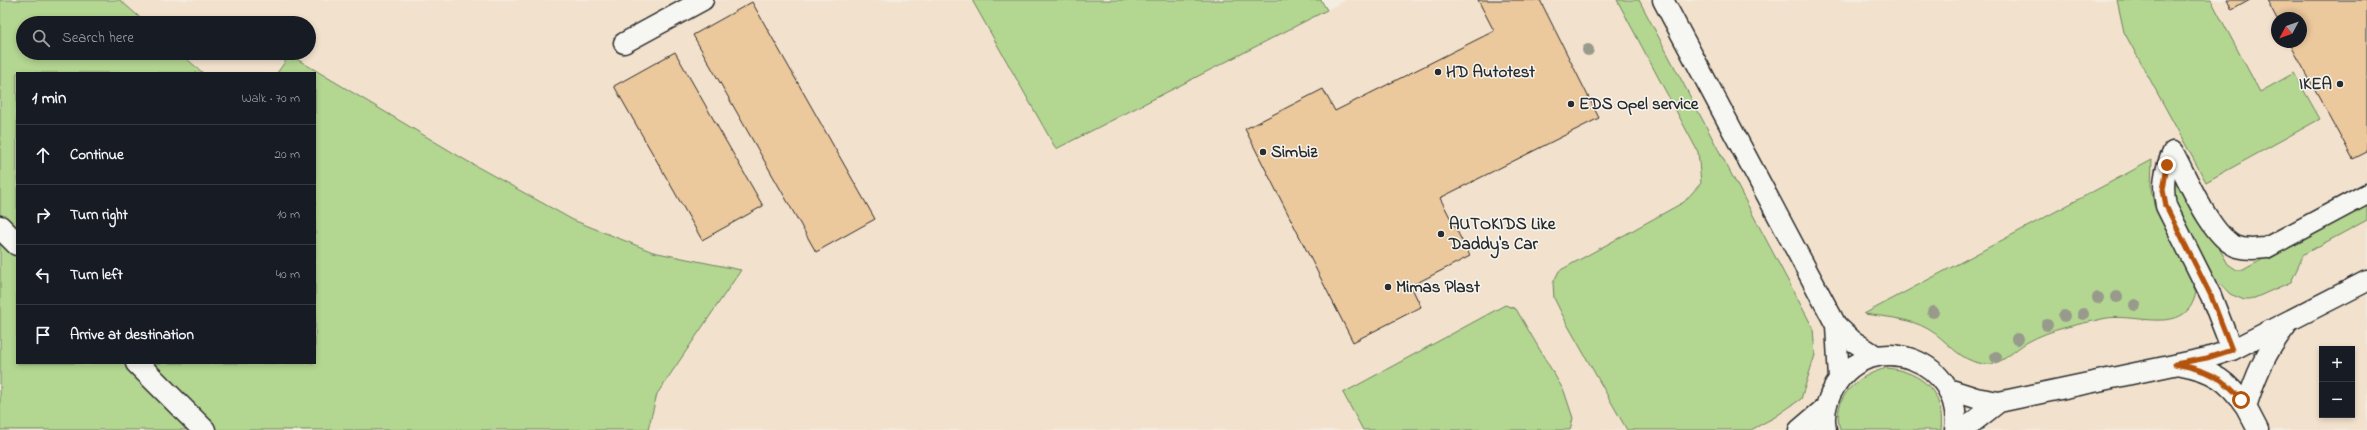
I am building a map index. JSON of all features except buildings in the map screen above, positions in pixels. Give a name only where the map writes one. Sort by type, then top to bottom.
[{"type":"street","points":[[0,227],[16,243]]},
{"type":"street","points":[[138,364],[204,430]]},
{"type":"lane","points":[[624,43],[703,0]]},
{"type":"lane","points":[[1663,0],[1836,325],[1853,340],[1876,356]]},
{"type":"lane","points":[[2232,350],[2211,296],[2166,206],[2163,190],[2164,176],[2174,152],[2211,221],[2222,236],[2235,245],[2249,249],[2266,248],[2367,194]]},
{"type":"lane","points":[[1948,389],[1976,398],[1999,402],[2207,358],[2232,350],[2288,323],[2367,281]]},
{"type":"lane","points":[[2246,407],[2258,371],[2275,340],[2288,323]]},
{"type":"lane","points":[[1836,325],[1839,379]]},
{"type":"lane","points":[[1826,430],[1826,407],[1831,392],[1839,379],[1850,368],[1864,360],[1876,356],[1903,356],[1916,360],[1937,375],[1948,389],[1954,405],[1955,430]]},
{"type":"lane","points":[[2175,364],[2208,371],[2222,380],[2236,393],[2246,407],[2258,430]]},
{"type":"lane","points":[[1963,430],[1999,402]]},
{"type":"lane","points":[[1799,430],[1826,407]]},
{"type":"shaded area","points":[[120,0],[972,0],[1056,149],[1346,0],[2367,0],[2367,430],[648,430],[657,394],[741,270],[653,252],[573,220],[467,161],[298,60],[316,60],[316,16],[138,16]]},
{"type":"shaded area","points":[[188,60],[286,60],[278,72],[202,72]]},
{"type":"green space","points":[[0,0],[120,0],[138,16],[16,16],[16,60],[188,60],[202,72],[16,72],[16,364],[316,364],[316,72],[278,72],[286,60],[298,60],[467,161],[573,220],[653,252],[741,270],[657,394],[648,430],[0,430]]},
{"type":"green space","points":[[972,0],[1321,0],[1327,10],[1056,149]]},
{"type":"green space","points":[[1617,0],[1639,0],[1813,328],[1815,355],[1801,399],[1775,417],[1751,430],[1627,430],[1567,324],[1554,298],[1553,283],[1559,271],[1684,202],[1701,183],[1698,152]]},
{"type":"green space","points":[[2117,0],[2211,0],[2260,92],[2294,73],[2320,119],[2206,182],[2124,32]]},
{"type":"green space","points":[[2152,160],[2151,188],[2154,205],[2178,250],[2196,292],[2191,306],[2182,315],[2171,319],[2158,320],[2115,317],[2064,328],[2022,345],[2007,357],[1996,363],[1983,364],[1966,359],[1935,334],[1921,325],[1897,318],[1864,314]]},
{"type":"green space","points":[[2175,178],[2181,180],[2228,264],[2237,270],[2243,270],[2367,203],[2367,220],[2304,254],[2291,282],[2250,300],[2244,300],[2230,294],[2214,277],[2176,208],[2171,183]]},
{"type":"green space","points":[[1505,305],[1516,309],[1564,391],[1573,418],[1570,430],[1363,430],[1343,393]]},
{"type":"green space","points":[[1887,368],[1900,370],[1911,374],[1929,387],[1935,395],[1939,405],[1941,430],[1840,430],[1838,418],[1839,407],[1843,397],[1849,389],[1866,376]]},
{"type":"place","name":"HD Autotest","points":[[1438,72]]},
{"type":"place","name":"IKEA","points":[[2340,84]]},
{"type":"place","name":"EDS Opel service","points":[[1571,104]]},
{"type":"place","name":"Simbiz","points":[[1263,152]]},
{"type":"place","name":"AUTOKIDS Like Daddy's Car","points":[[1441,234]]},
{"type":"place","name":"Mimas Plast","points":[[1388,287]]},
{"type":"route","points":[[2167,165],[2164,176],[2163,190],[2166,206],[2195,268],[2211,296],[2232,350],[2207,358],[2175,364],[2208,371],[2222,380],[2241,400]]}]
